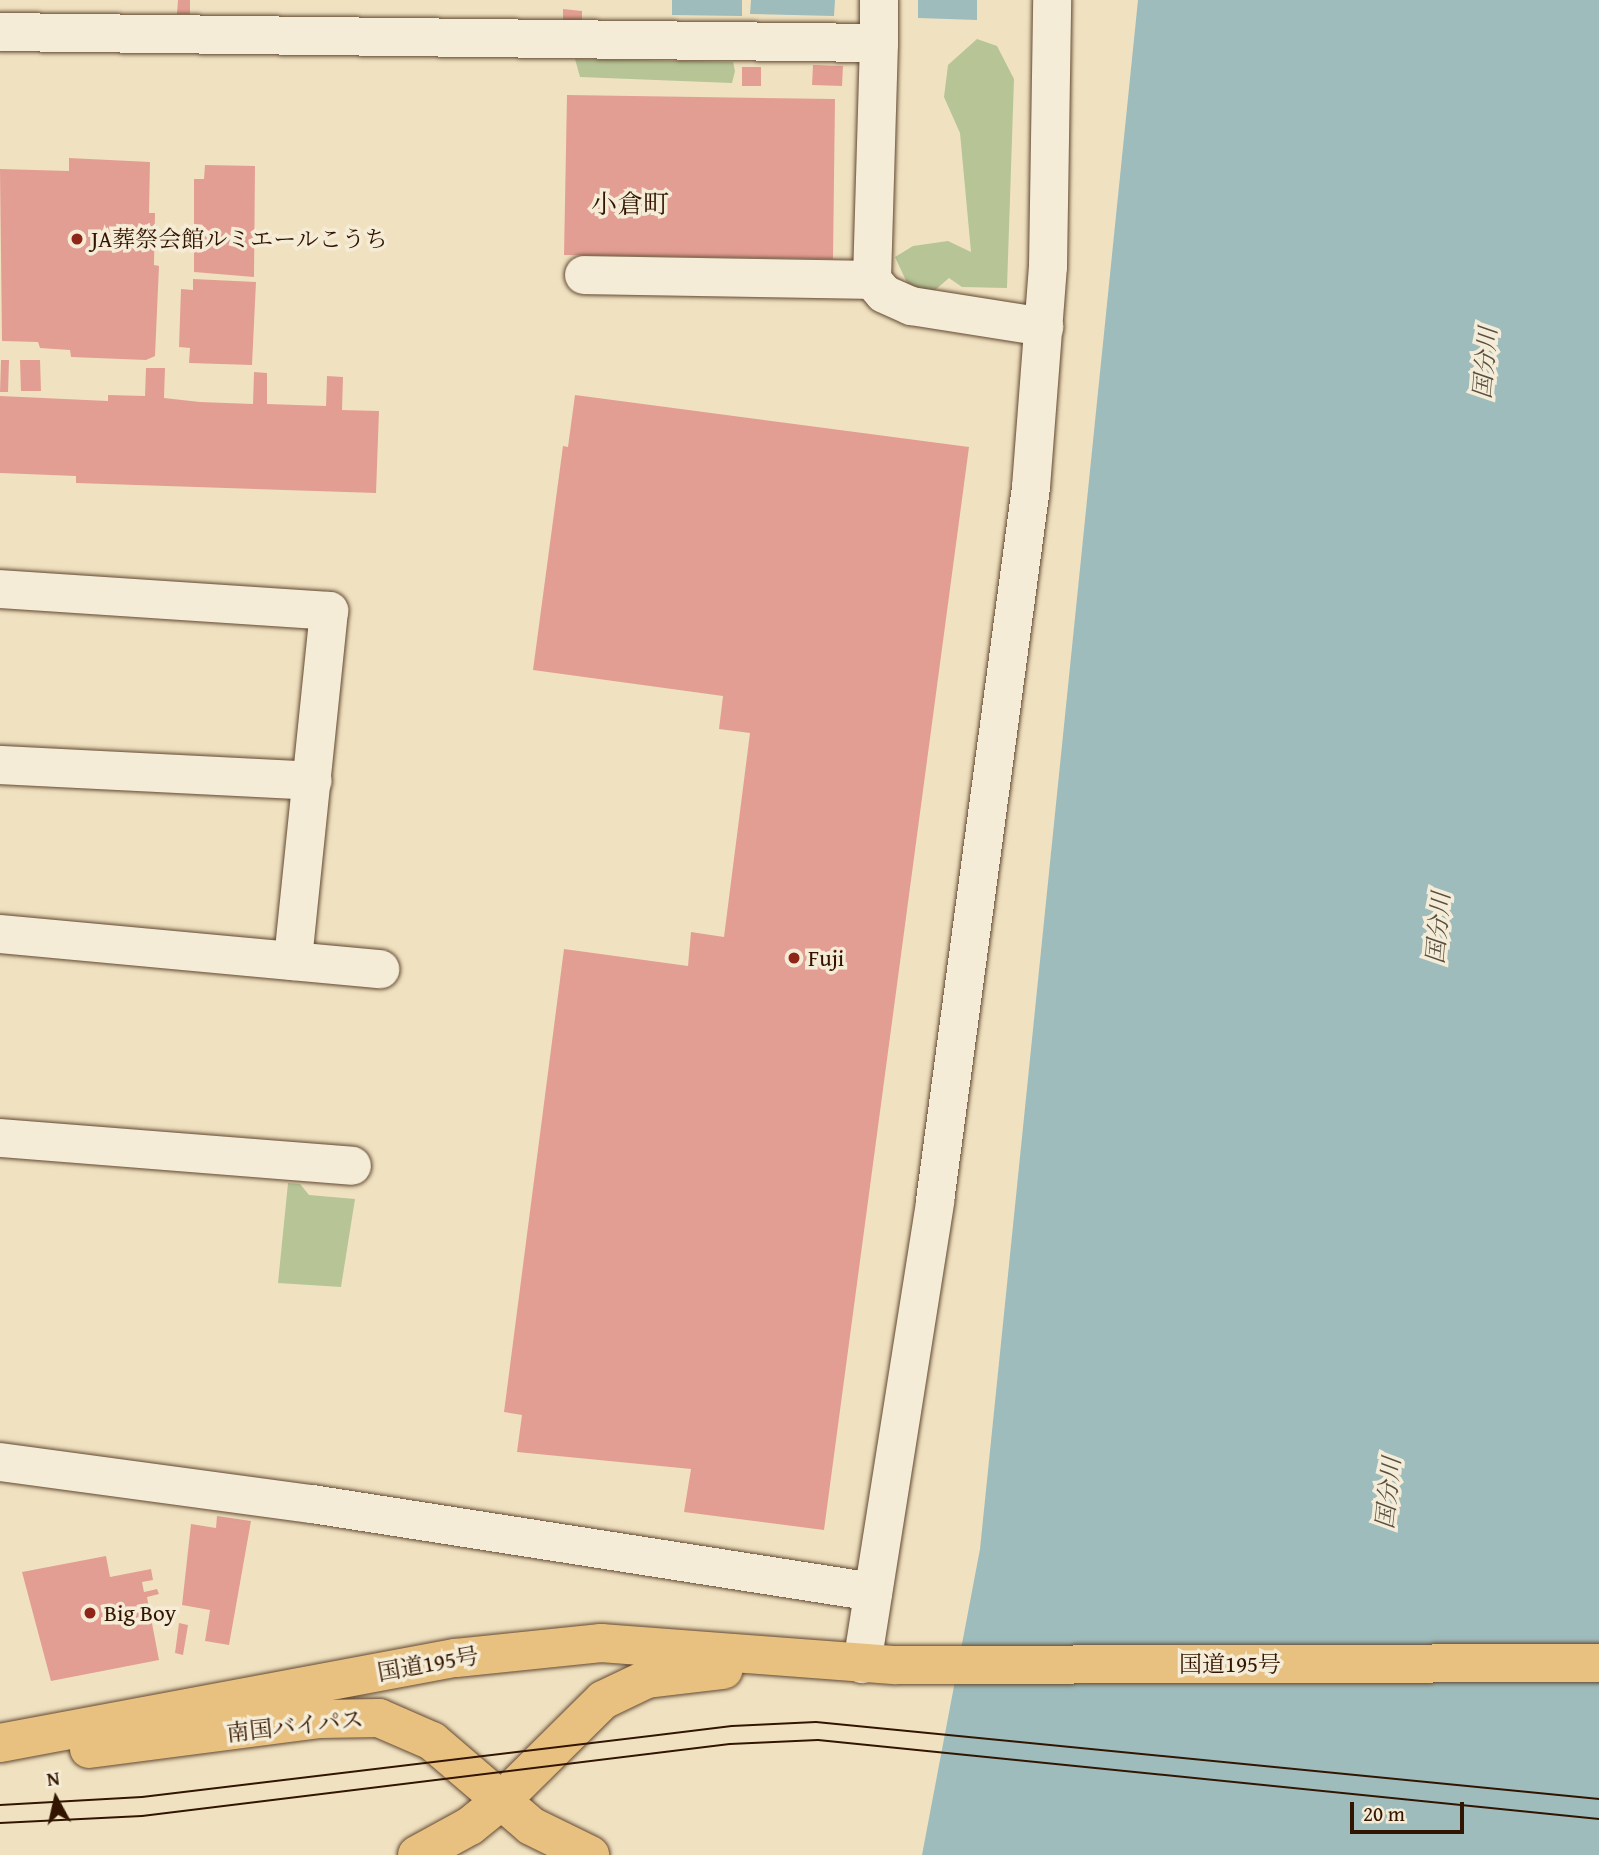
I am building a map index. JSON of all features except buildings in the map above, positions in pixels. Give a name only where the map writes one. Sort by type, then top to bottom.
[{"type":"highway","name":"国道195号","points":[[0,1743],[456,1658],[554,1646],[651,1645],[879,1665]]},
{"type":"highway","name":"国道195号","points":[[416,1855],[470,1826],[502,1800],[584,1715],[647,1679],[693,1671],[879,1665],[1599,1663]]},
{"type":"highway","name":"南国バイパス","points":[[0,1758],[320,1719],[379,1718],[432,1741],[553,1841],[590,1855]]},
{"type":"street","points":[[879,0],[872,280],[884,294],[911,306],[1044,327]]},
{"type":"street","points":[[879,1665],[873,1592],[936,1201],[1031,487],[1044,327],[1052,0]]},
{"type":"street","points":[[0,32],[879,43]]},
{"type":"street","points":[[584,275],[872,280]]},
{"type":"street","points":[[0,589],[329,611],[293,961]]},
{"type":"street","points":[[0,765],[313,781]]},
{"type":"street","points":[[0,934],[380,969]]},
{"type":"street","points":[[0,1138],[352,1166]]},
{"type":"street","points":[[0,1462],[312,1504],[873,1592]]},
{"type":"green space","points":[[977,39],[997,46],[1014,79],[1007,288],[962,287],[949,278],[927,297],[909,287],[895,257],[913,246],[948,241],[971,252],[960,133],[944,97],[948,65]]},
{"type":"green space","points":[[575,59],[733,62],[735,71],[732,83],[580,77]]},
{"type":"green space","points":[[288,1183],[300,1184],[309,1195],[355,1199],[341,1287],[278,1283]]},
{"type":"water","points":[[672,0],[742,0],[742,16],[672,15]]},
{"type":"water","points":[[751,0],[835,0],[834,16],[750,14]]},
{"type":"water","points":[[918,0],[977,0],[977,20],[918,18]]},
{"type":"water","name":"国分川","points":[[1138,0],[1599,0],[1599,1855],[922,1855],[980,1549]]},
{"type":"tram line","points":[[0,1805],[142,1797],[732,1726],[816,1722],[1599,1799]]},
{"type":"tram line","points":[[0,1823],[142,1816],[730,1744],[818,1740],[1599,1819]]},
{"type":"place","name":"JA葬祭会館ルミエールこうち","points":[[77,239]]},
{"type":"place","name":"Fuji","points":[[794,958]]},
{"type":"place","name":"Big Boy","points":[[90,1613]]},
{"type":"district","name":"小倉町","points":[[630,204]]}]
